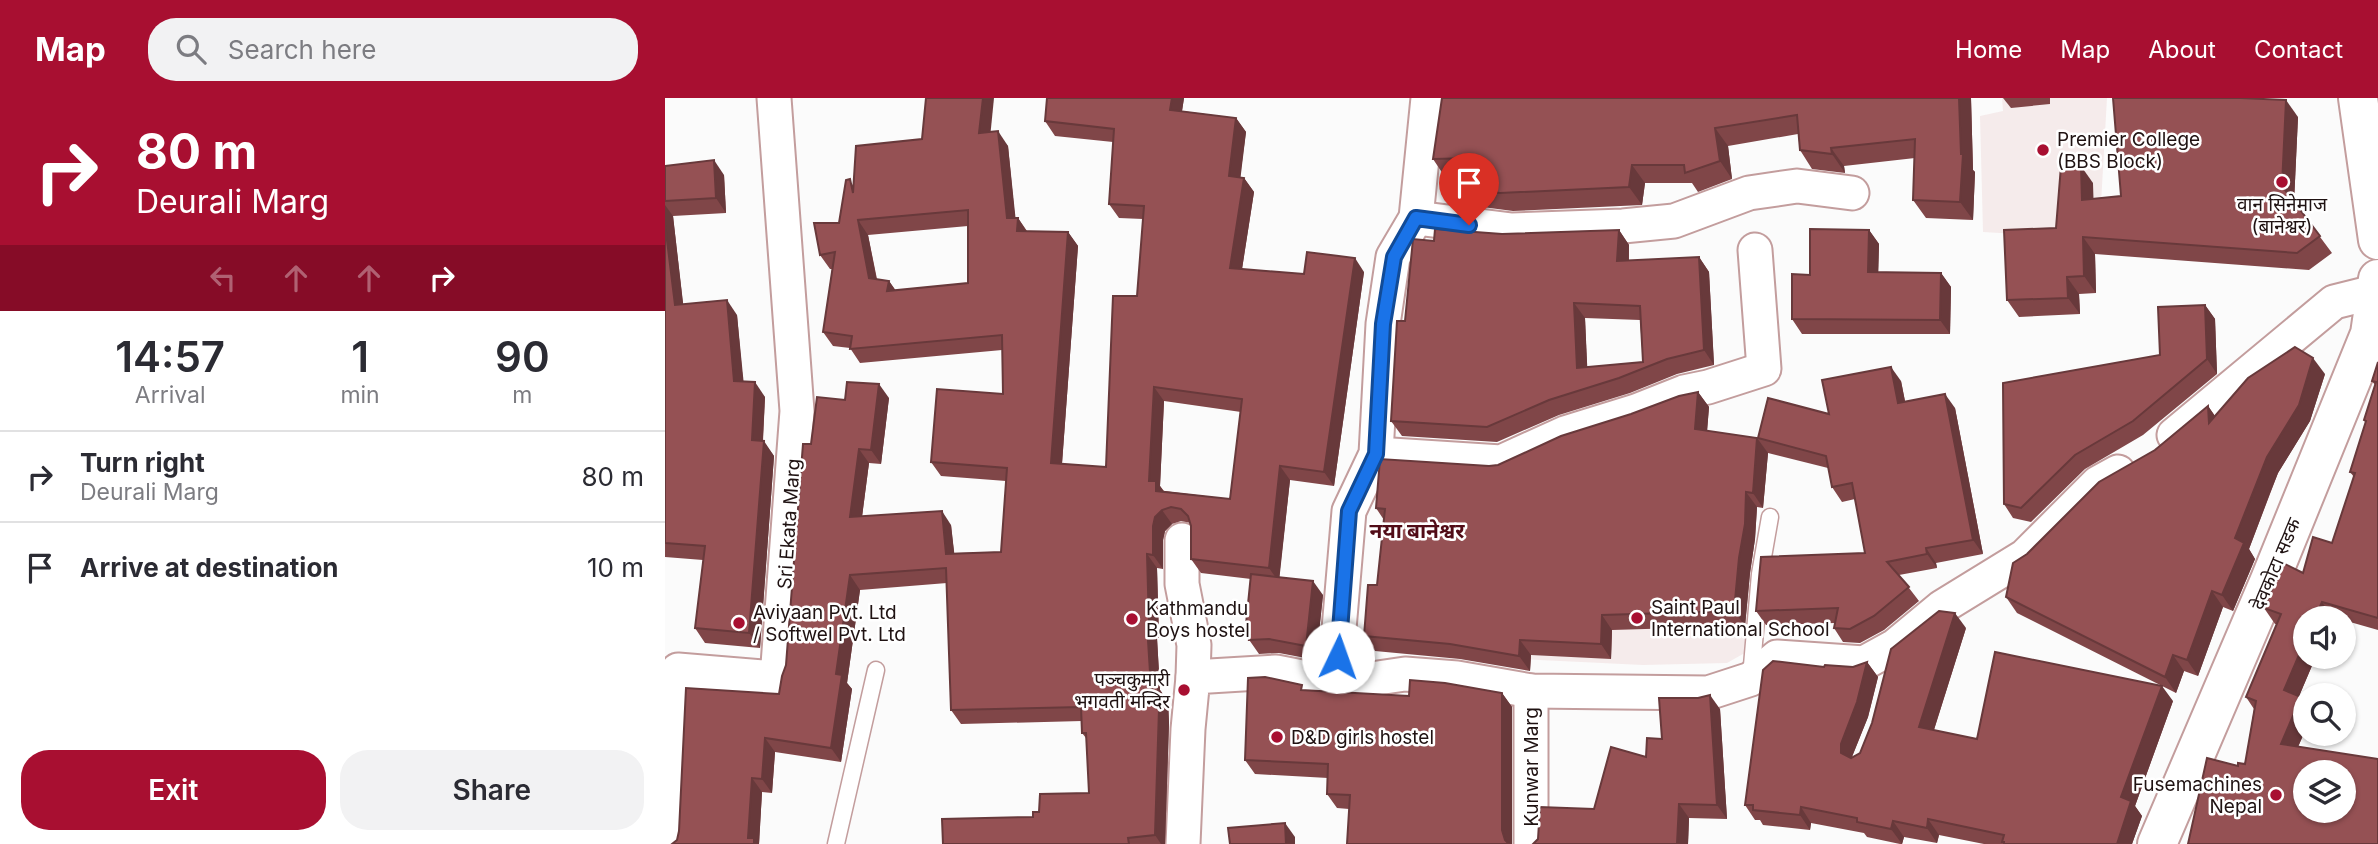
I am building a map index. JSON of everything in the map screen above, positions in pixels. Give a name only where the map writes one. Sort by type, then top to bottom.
[{"type":"main road","points":[[2358,98],[2378,240]]},
{"type":"main road","name":"देवकोटा सडक","points":[[2157,844],[2270,580],[2370,334],[2378,279]]},
{"type":"street","name":"Sri Ekata Marg","points":[[670,844],[678,670],[777,678],[797,411],[774,98]]},
{"type":"street","points":[[1337,684],[1349,511],[1376,454],[1383,324],[1394,257],[1416,218],[1428,98]]},
{"type":"street","points":[[1416,218],[1512,230],[1623,226],[1674,221],[1749,193],[1797,186],[1851,193]]},
{"type":"street","points":[[1376,454],[1501,462],[1565,433],[1636,411],[1684,392],[1764,369],[1755,250]]},
{"type":"street","points":[[1193,677],[1276,672],[1337,684],[1405,674],[1457,678],[1531,691],[1708,693],[1751,679],[1777,657],[1864,663],[1893,659],[1942,607],[2025,555],[2098,483],[2149,454],[2334,302],[2378,292]]},
{"type":"street","points":[[1182,540],[1182,584],[1194,645],[1183,844]]},
{"type":"street","name":"Kunwar Marg","points":[[1531,691],[1531,844]]},
{"type":"lane","points":[[1751,679],[1760,574],[1770,517]]},
{"type":"lane","points":[[836,844],[876,670]]},
{"type":"shaded area","name":"Premier College (BBS Block)","points":[[2002,98],[2107,98],[2099,239],[1983,232],[1980,116],[2003,111]]},
{"type":"shaded area","name":"Saint Paul International School","points":[[1575,560],[1753,586],[1750,650],[1727,663],[1643,665],[1521,659]]},
{"type":"building","points":[[926,98],[983,98],[979,133],[998,131],[1007,218],[1018,218],[1017,231],[1068,232],[1051,463],[1106,467],[1113,296],[1137,296],[1144,206],[1109,204],[1114,129],[1045,121],[1047,98],[1172,98],[1170,110],[1236,118],[1229,176],[1244,178],[1230,268],[1304,274],[1307,252],[1355,258],[1324,472],[1280,466],[1269,568],[1191,559],[1191,526],[1188,516],[1181,509],[1171,507],[1162,510],[1155,517],[1153,555],[1147,554],[1147,624],[1151,688],[1158,687],[1159,709],[1155,835],[1128,838],[1129,844],[943,844],[942,819],[1033,817],[1033,812],[1039,812],[1040,794],[1089,793],[1086,733],[1082,733],[1081,707],[951,710],[946,568],[850,575],[836,674],[842,675],[831,748],[765,738],[762,779],[752,778],[748,838],[754,838],[754,844],[672,844],[677,840],[679,831],[686,688],[779,694],[786,665],[803,444],[811,444],[817,397],[845,400],[847,382],[879,384],[871,450],[859,449],[850,517],[942,511],[946,554],[1001,552],[1007,468],[931,462],[937,389],[1003,394],[1002,335],[850,349],[852,336],[823,332],[835,252],[820,255],[814,223],[839,223],[846,180],[850,179],[853,193],[856,146],[922,139]],"holes":[[[968,210],[968,283],[887,291],[889,281],[869,278],[858,220]],[[1154,387],[1242,399],[1230,499],[1156,491],[1156,481],[1149,481]]]},
{"type":"building","points":[[1442,98],[1959,98],[1963,154],[1960,202],[1913,200],[1915,139],[1831,148],[1832,154],[1800,150],[1797,115],[1715,128],[1720,161],[1685,173],[1684,165],[1632,165],[1629,187],[1500,193],[1469,189],[1473,158],[1433,159]]},
{"type":"building","points":[[2113,98],[2286,100],[2282,186],[2320,236],[2297,253],[2083,237],[2084,276],[2067,277],[2068,298],[2007,300],[2004,230],[2056,228],[2061,166],[2081,166],[2082,200],[2121,196]]},
{"type":"building","points":[[714,160],[716,198],[665,201],[665,166]]},
{"type":"building","points":[[665,224],[675,305],[727,300],[734,381],[755,382],[752,440],[764,441],[749,633],[695,628],[705,546],[665,543]]},
{"type":"building","points":[[1435,229],[1502,234],[1619,230],[1617,261],[1699,257],[1704,350],[1667,359],[1619,378],[1549,400],[1487,427],[1391,421],[1397,321],[1405,321],[1413,239],[1434,241]],"holes":[[[1574,303],[1640,306],[1643,362],[1577,368]]]},
{"type":"building","points":[[1810,229],[1869,230],[1868,272],[1941,273],[1940,320],[1792,319],[1792,274],[1810,275]]},
{"type":"building","points":[[2205,305],[2207,359],[2133,421],[2075,455],[2021,508],[2004,504],[2003,383],[2160,355],[2158,307]]},
{"type":"building","points":[[2295,347],[2313,358],[2299,405],[2267,457],[2235,538],[2244,543],[2222,595],[2212,591],[2187,660],[2173,655],[2165,677],[2006,597],[2013,563],[2027,554],[2099,482],[2155,450],[2208,406],[2209,423],[2248,378]]},
{"type":"building","points":[[2378,362],[2378,618],[2356,612],[2356,606],[2336,606],[2322,602],[2320,606],[2293,606],[2293,669],[2284,690],[2293,694],[2293,716],[2281,744],[2378,759],[2378,844],[2188,844],[2207,758],[2238,766],[2238,763],[2245,764],[2256,701],[2246,697],[2281,614],[2264,608],[2283,563],[2303,573],[2313,537],[2332,543],[2355,473],[2350,472],[2376,382],[2372,381]]},
{"type":"building","points":[[1891,367],[1898,403],[1945,394],[1973,540],[1926,548],[1927,554],[1887,562],[1909,587],[1874,616],[1850,629],[1834,628],[1838,608],[1756,611],[1761,557],[1865,553],[1852,483],[1832,487],[1826,456],[1758,438],[1768,398],[1829,414],[1822,380]]},
{"type":"building","points":[[1698,392],[1695,429],[1757,438],[1753,493],[1746,492],[1745,524],[1734,611],[1602,615],[1601,644],[1520,640],[1519,656],[1450,644],[1364,636],[1368,585],[1377,585],[1385,509],[1376,508],[1380,459],[1498,465],[1561,436]]},
{"type":"building","points":[[1251,574],[1313,581],[1306,646],[1269,639],[1249,640],[1250,635],[1245,634]]},
{"type":"building","points":[[1939,611],[1955,613],[1919,727],[1977,739],[1995,652],[2162,686],[2121,797],[2131,801],[2117,844],[2004,844],[2004,835],[1928,819],[1927,828],[1893,821],[1891,829],[1857,822],[1857,818],[1801,807],[1800,815],[1753,810],[1753,805],[1745,805],[1763,670],[1773,661],[1824,667],[1853,667],[1867,662],[1857,702],[1841,744],[1841,753],[1851,758],[1860,753],[1872,723],[1891,649]]},
{"type":"building","points":[[1265,677],[1302,685],[1301,690],[1409,696],[1410,680],[1502,693],[1502,830],[1509,844],[1347,844],[1350,795],[1327,794],[1328,764],[1245,760],[1248,678]]},
{"type":"building","points":[[1710,695],[1717,805],[1679,804],[1677,844],[1533,844],[1538,839],[1540,807],[1594,809],[1611,747],[1646,757],[1647,738],[1662,739],[1659,698],[1698,698]]},
{"type":"building","points":[[1285,823],[1286,844],[1230,844],[1228,828]]},
{"type":"place","name":"Premier College (BBS Block)","points":[[2043,150]]},
{"type":"place","name":"वान सिनेमाज (बानेश्वर)","points":[[2282,182]]},
{"type":"place","name":"Saint Paul International School","points":[[1637,618]]},
{"type":"place","name":"Kathmandu Boys hostel","points":[[1132,619]]},
{"type":"place","name":"Aviyaan Pvt. Ltd / Softwel Pvt. Ltd","points":[[739,623]]},
{"type":"place","name":"पञ्चकुमारी भगवती मन्दिर","points":[[1184,690]]},
{"type":"place","name":"D&D girls hostel","points":[[1277,737]]},
{"type":"place","name":"Fusemachines Nepal","points":[[2276,795]]},
{"type":"district","name":"नया बानेश्वर","points":[[1417,530]]},
{"type":"route","points":[[1338,657],[1349,511],[1376,454],[1383,324],[1394,257],[1416,218],[1469,225]]}]
